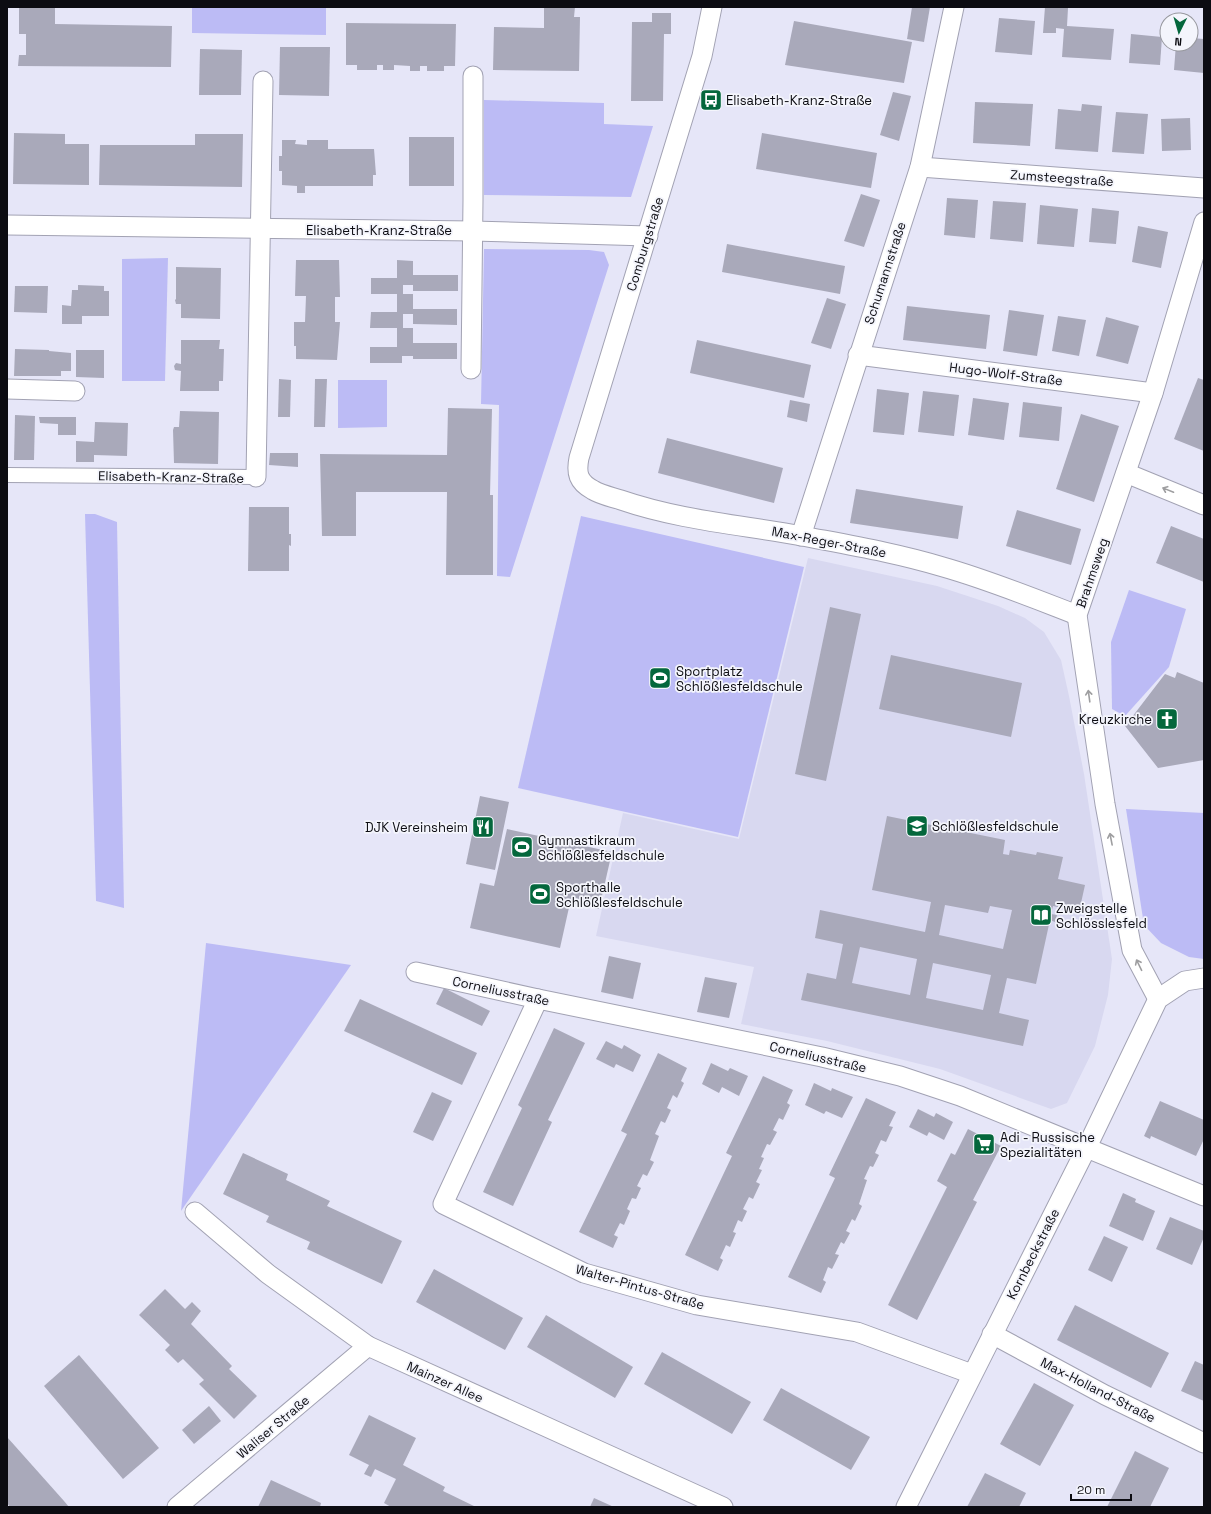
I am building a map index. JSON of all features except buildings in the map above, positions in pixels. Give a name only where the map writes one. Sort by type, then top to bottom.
[{"type":"street","name":"Comburgstraße","points":[[580,479],[576,470],[579,458],[702,56],[712,7]]},
{"type":"street","name":"Schumannstraße","points":[[801,536],[858,355],[920,167],[954,7]]},
{"type":"street","points":[[471,369],[473,76]]},
{"type":"street","name":"Elisabeth-Kranz-Straße","points":[[7,475],[256,477],[263,81]]},
{"type":"street","name":"Zumsteegstraße","points":[[920,167],[1204,188]]},
{"type":"street","name":"Brahmsweg","points":[[1158,999],[1132,950],[1105,804],[1077,615],[1153,393],[1204,222]]},
{"type":"street","name":"Elisabeth-Kranz-Straße","points":[[7,225],[473,231],[648,236]]},
{"type":"street","name":"Hugo-Wolf-Straße","points":[[858,355],[1153,393]]},
{"type":"street","points":[[7,389],[75,390]]},
{"type":"street","points":[[1126,473],[1204,505]]},
{"type":"street","name":"Max-Reger-Straße","points":[[580,479],[592,490],[639,506],[696,518],[880,551],[943,567],[1013,590],[1077,615]]},
{"type":"street","name":"Corneliusstraße","points":[[416,972],[538,999],[822,1057],[900,1076],[960,1096],[1204,1196]]},
{"type":"street","points":[[1158,999],[1184,981],[1204,978]]},
{"type":"street","name":"Walter-Pintus-Straße","points":[[538,999],[443,1204],[584,1273],[697,1305],[857,1332],[972,1374]]},
{"type":"street","name":"Kornbeckstraße","points":[[906,1507],[1087,1147],[1158,999]]},
{"type":"street","name":"Mainzer Allee","points":[[195,1212],[268,1274],[368,1346],[724,1507]]},
{"type":"street","name":"Max-Holland-Straße","points":[[992,1334],[1105,1395],[1204,1443]]},
{"type":"street","name":"Waliser Straße","points":[[177,1507],[368,1346]]},
{"type":"shaded area","points":[[192,7],[326,7],[326,35],[192,33]]},
{"type":"shaded area","points":[[484,100],[604,103],[604,124],[653,126],[631,197],[484,195]]},
{"type":"shaded area","points":[[484,249],[589,250],[604,252],[609,265],[510,577],[497,576],[499,405],[481,404]]},
{"type":"shaded area","points":[[168,258],[165,381],[122,381],[122,259]]},
{"type":"shaded area","points":[[338,380],[387,380],[387,427],[338,428]]},
{"type":"shaded area","points":[[85,514],[95,514],[117,522],[124,908],[96,901]]},
{"type":"shaded area","name":"Sportplatz Schlößlesfeldschule","points":[[581,516],[804,567],[738,837],[518,788]]},
{"type":"shaded area","name":"Schlößlesfeldschule","points":[[808,558],[937,586],[998,606],[1025,618],[1044,632],[1061,660],[1084,774],[1112,959],[1108,995],[1095,1046],[1067,1103],[1051,1109],[940,1069],[827,1041],[741,1024],[754,967],[596,936],[623,813],[739,839]]},
{"type":"shaded area","points":[[1129,590],[1186,609],[1169,667],[1125,716],[1112,709],[1111,642]]},
{"type":"shaded area","points":[[1126,809],[1204,813],[1204,959],[1189,957],[1161,943],[1144,925]]},
{"type":"shaded area","points":[[206,943],[351,965],[181,1211]]},
{"type":"place","name":"Elisabeth-Kranz-Straße","points":[[711,100]]},
{"type":"place","name":"Sportplatz Schlößlesfeldschule","points":[[660,678]]},
{"type":"place","name":"Kreuzkirche","points":[[1167,719]]},
{"type":"place","name":"Schlößlesfeldschule","points":[[917,826]]},
{"type":"place","name":"DJK Vereinsheim","points":[[483,827]]},
{"type":"place","name":"Gymnastikraum Schlößlesfeldschule","points":[[522,847]]},
{"type":"place","name":"Sporthalle Schlößlesfeldschule","points":[[540,894]]},
{"type":"place","name":"Zweigstelle Schlösslesfeld","points":[[1041,915]]},
{"type":"place","name":"Adi - Russische Spezialitäten","points":[[984,1144]]}]
